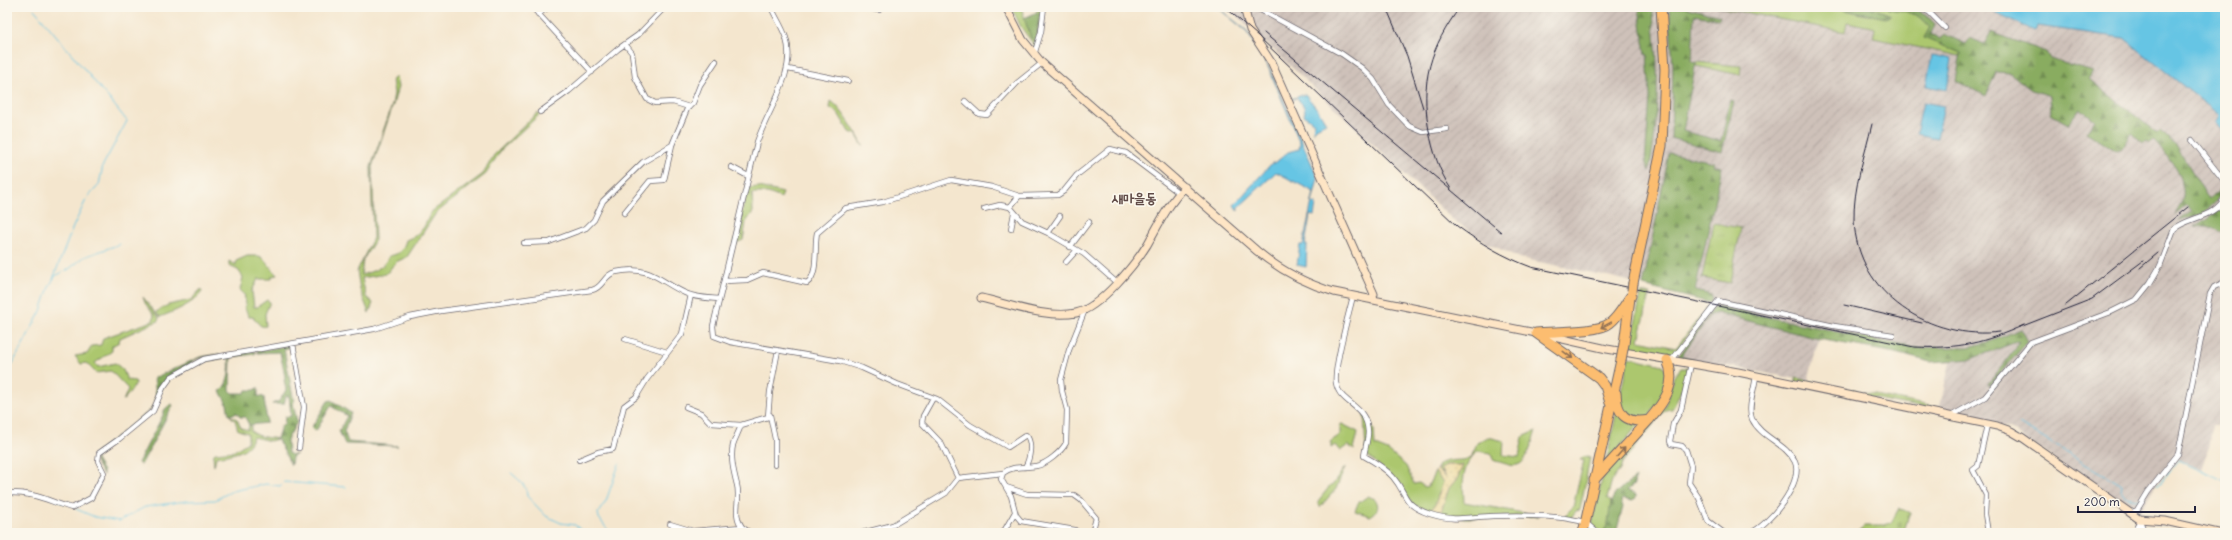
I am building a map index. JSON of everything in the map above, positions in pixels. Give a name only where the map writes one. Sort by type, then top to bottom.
[{"type":"highway","points":[[1583,533],[1610,403],[1621,360],[1632,290],[1662,146],[1665,77],[1661,7]]},
{"type":"highway","points":[[1536,332],[1591,330],[1606,326],[1616,318],[1632,290]]},
{"type":"highway","points":[[1536,332],[1598,378],[1605,386],[1610,403]]},
{"type":"highway","points":[[1594,480],[1649,420],[1669,390],[1671,370],[1669,360]]},
{"type":"highway","points":[[1616,381],[1616,402],[1623,415],[1636,422],[1649,420]]},
{"type":"street","points":[[532,7],[592,72]]},
{"type":"street","points":[[538,14],[548,7]]},
{"type":"street","points":[[540,112],[569,91],[638,35],[665,7]]},
{"type":"street","points":[[771,7],[786,38],[789,54],[788,68],[762,126],[748,176],[712,329],[714,336],[730,342],[845,362],[933,398],[948,406],[970,425],[1008,447],[1023,436],[1028,437],[1030,459],[1025,467]]},
{"type":"street","points":[[860,7],[879,10],[879,7]]},
{"type":"street","points":[[1006,7],[1019,33],[1034,55],[1042,63],[1283,271],[1309,284],[1372,300],[1756,376],[1947,418],[1987,425],[2015,433],[2123,508],[2132,512],[2140,520],[2145,533]]},
{"type":"street","points":[[1034,55],[1041,32],[1044,7]]},
{"type":"street","points":[[1244,7],[1250,30],[1270,62],[1374,294],[1372,300]]},
{"type":"street","points":[[1255,7],[1342,54],[1362,68],[1373,79],[1389,105],[1409,126],[1423,132],[1447,129]]},
{"type":"street","points":[[1916,7],[1929,12],[1945,28]]},
{"type":"street","points":[[626,44],[632,53],[635,77],[647,99],[655,103],[674,102],[689,107]]},
{"type":"street","points":[[624,213],[650,181],[664,180],[672,145],[689,107],[693,103],[700,85],[716,61]]},
{"type":"street","points":[[965,101],[979,114],[987,115],[1017,83],[1042,63]]},
{"type":"street","points":[[788,68],[848,81]]},
{"type":"street","points":[[2192,140],[2225,182]]},
{"type":"street","points":[[524,243],[549,242],[586,228],[594,220],[603,201],[646,160],[672,145]]},
{"type":"street","points":[[724,280],[747,280],[763,273],[804,284],[808,283],[816,258],[817,233],[844,209],[883,202],[957,180],[992,187],[1019,196],[1062,193],[1077,175],[1110,149],[1126,154],[1179,193]]},
{"type":"street","points":[[731,167],[748,176]]},
{"type":"street","points":[[981,298],[1054,313],[1071,314],[1085,310],[1117,283],[1139,257],[1165,211],[1185,187]]},
{"type":"street","points":[[1010,207],[1019,196]]},
{"type":"street","points":[[1947,418],[1984,397],[2031,342],[2111,312],[2137,298],[2150,283],[2160,266],[2174,229],[2203,216],[2220,205],[2225,197]]},
{"type":"street","points":[[984,209],[1000,205],[1010,207],[1022,221],[1048,233],[1077,250],[1117,283]]},
{"type":"street","points":[[1011,229],[1014,213]]},
{"type":"street","points":[[1048,233],[1060,216]]},
{"type":"street","points":[[1070,247],[1089,222]]},
{"type":"street","points":[[1066,262],[1077,250]]},
{"type":"street","points":[[7,493],[42,497],[72,508],[91,498],[103,478],[104,471],[97,459],[99,453],[119,439],[153,411],[162,388],[171,377],[204,359],[374,329],[410,317],[441,310],[592,290],[614,272],[638,270],[656,275],[691,295],[719,299]]},
{"type":"street","points":[[2132,512],[2137,510],[2148,492],[2178,454],[2210,294],[2214,287],[2225,282]]},
{"type":"street","points":[[579,460],[598,452],[613,449],[624,406],[638,394],[667,352],[682,334],[691,295]]},
{"type":"street","points":[[1354,296],[1336,372],[1337,387],[1342,397],[1359,408],[1365,418],[1368,431],[1364,456],[1376,462],[1392,476],[1409,503],[1422,511],[1447,518],[1470,520],[1504,516],[1549,518],[1585,523],[1593,531],[1598,533]]},
{"type":"street","points":[[1669,360],[1718,301],[1834,326],[1893,335]]},
{"type":"street","points":[[862,533],[893,525],[946,493],[958,478],[1003,473],[1015,467],[1041,464],[1056,454],[1066,443],[1068,410],[1062,391],[1062,380],[1069,350],[1085,310]]},
{"type":"street","points":[[625,339],[667,352]]},
{"type":"street","points":[[293,344],[304,407],[299,448]]},
{"type":"street","points":[[776,466],[775,439],[770,415],[769,398],[778,350]]},
{"type":"street","points":[[1691,364],[1681,410],[1673,424],[1670,441],[1671,444],[1682,446],[1686,450],[1691,466],[1689,484],[1700,498],[1708,521],[1724,533]]},
{"type":"street","points":[[1750,533],[1768,522],[1784,501],[1794,481],[1796,470],[1795,462],[1791,456],[1762,432],[1752,419],[1751,408],[1756,376]]},
{"type":"street","points":[[933,398],[923,416],[922,423],[941,443],[958,478]]},
{"type":"street","points":[[686,407],[697,410],[711,423],[741,425],[763,419],[770,415]]},
{"type":"street","points":[[741,425],[733,446],[734,479],[737,485],[737,514],[742,527],[750,533]]},
{"type":"street","points":[[1987,425],[1978,466],[1973,470],[1986,495],[1985,514],[1988,533]]},
{"type":"street","points":[[1003,473],[1001,479],[1011,496],[1018,518],[1024,522],[1075,530],[1078,533]]},
{"type":"street","points":[[1004,486],[1027,494],[1074,495],[1096,518],[1092,533]]},
{"type":"street","points":[[1003,533],[1015,512]]},
{"type":"street","points":[[2134,533],[2140,520]]},
{"type":"street","points":[[2140,520],[2165,521],[2218,533]]},
{"type":"street","points":[[670,524],[693,531],[742,527]]},
{"type":"shaded area","points":[[1228,7],[1985,7],[2033,31],[2037,25],[2124,38],[2220,115],[2215,123],[2225,132],[2225,407],[2222,424],[2212,424],[2210,444],[2201,469],[2178,459],[2156,484],[2139,513],[2127,508],[2008,428],[1939,411],[1950,362],[1931,362],[1895,353],[1819,339],[1808,381],[1681,357],[1711,302],[1612,277],[1520,258],[1487,243],[1451,218]]},
{"type":"green space","points":[[1011,7],[1021,7],[1031,38],[1036,41],[1039,14],[1037,12],[1038,7],[1043,7],[1036,48],[1021,27]]},
{"type":"green space","points":[[1639,7],[1652,7],[1656,48],[1657,110],[1653,151],[1649,171],[1645,161],[1650,97],[1647,54],[1645,54]]},
{"type":"green space","points":[[1669,7],[1684,7],[1720,16],[1719,19],[1694,15],[1692,61],[1696,62],[1683,131],[1721,141],[1730,100],[1734,101],[1722,152],[1671,138],[1673,65]]},
{"type":"green space","points":[[1718,7],[1833,7],[1866,15],[1891,15],[1870,7],[1888,7],[1888,9],[1911,13],[1921,18],[1930,27],[1924,38],[1961,53],[1960,56],[1873,38],[1875,28],[1847,22],[1845,32]]},
{"type":"green space","points":[[1833,7],[1870,7],[1891,15],[1886,18]]},
{"type":"green space","points":[[1888,7],[1914,10],[1925,15],[1935,24],[1931,34],[1940,39],[1944,34],[1966,44],[1970,38],[1984,44],[1991,32],[2046,52],[2050,59],[2093,72],[2089,79],[2157,133],[2160,131],[2177,146],[2209,200],[2222,186],[2217,200],[2200,214],[2179,221],[2192,211],[2187,205],[2175,215],[2183,197],[2181,182],[2174,166],[2153,140],[2149,143],[2146,141],[2143,143],[2132,133],[2122,149],[2116,151],[2086,132],[2095,120],[2080,108],[2068,124],[2051,114],[2050,96],[2030,89],[2010,73],[1996,72],[1986,96],[1956,81],[1961,53],[1924,38],[1930,27],[1921,18],[1911,13],[1888,9]]},
{"type":"green space","points":[[1037,12],[1039,14],[1036,42],[1031,38],[1024,18]]},
{"type":"green space","points":[[1696,62],[1741,66],[1740,75],[1696,66]]},
{"type":"green space","points":[[396,77],[398,87],[372,167],[375,240],[363,260],[361,275],[378,268],[387,260],[389,256],[400,251],[406,240],[417,235],[424,227],[431,212],[483,174],[494,155],[538,112],[540,114],[501,150],[486,174],[436,213],[407,257],[396,262],[386,274],[362,278],[366,297],[373,303],[369,313],[360,290],[357,271],[373,238],[371,167],[392,105],[394,93],[392,80]]},
{"type":"green space","points":[[831,101],[839,108],[857,135],[863,146],[856,134],[849,132],[838,113],[830,108]]},
{"type":"green space","points":[[1669,153],[1714,162],[1713,165],[1722,167],[1695,291],[1712,295],[1711,303],[1643,286]]},
{"type":"green space","points":[[759,187],[783,193],[781,198],[768,193],[752,193],[753,212],[746,222],[743,240],[734,244],[748,188]]},
{"type":"green space","points":[[2225,206],[2225,235],[2210,227],[2194,227]]},
{"type":"green space","points":[[1713,223],[1741,228],[1730,283],[1702,278]]},
{"type":"green space","points":[[247,256],[259,256],[263,258],[277,275],[272,276],[272,279],[258,279],[252,291],[254,307],[257,307],[267,300],[270,302],[265,314],[266,326],[260,325],[253,317],[249,317],[244,307],[246,305],[244,294],[240,290],[243,277],[238,270],[229,266],[229,261],[236,265],[236,261]]},
{"type":"green space","points":[[201,289],[202,292],[198,297],[183,307],[160,317],[156,312],[168,305],[191,300]]},
{"type":"green space","points":[[1641,294],[1650,294],[1639,340],[1676,348],[1708,306],[1710,306],[1671,358],[1630,350]]},
{"type":"green space","points":[[143,297],[159,318],[158,321],[120,338],[119,342],[112,346],[112,351],[95,363],[98,367],[115,363],[123,370],[127,380],[135,381],[136,384],[123,401],[128,389],[111,371],[96,373],[86,363],[81,364],[75,356],[87,354],[92,346],[101,345],[103,338],[153,321],[154,315],[145,303]]},
{"type":"green space","points":[[1715,306],[1915,348],[1968,347],[1992,341],[2021,329],[2028,341],[1990,385],[1988,384],[2016,348],[2019,341],[1971,359],[1931,362],[1895,353],[1819,339],[1717,313],[1710,315],[1681,356],[1693,359],[1692,362],[1676,359]]},
{"type":"green space","points":[[291,345],[292,347],[284,349],[297,422],[287,440],[288,453],[292,455],[297,454],[292,457],[291,465],[277,438],[281,426],[284,425],[285,417],[291,416],[289,396],[286,396],[284,404],[272,404],[279,401],[286,390],[280,352],[257,353],[257,351]]},
{"type":"green space","points":[[255,351],[255,354],[231,357],[230,390],[233,393],[245,393],[246,390],[255,390],[258,387],[258,396],[264,397],[267,423],[249,425],[245,417],[240,417],[237,413],[229,415],[227,404],[220,391],[228,380],[229,357],[206,361]]},
{"type":"green space","points":[[219,354],[197,359],[168,377],[154,403],[156,396],[154,378],[200,357]]},
{"type":"green space","points":[[1629,357],[1663,365],[1666,372],[1666,385],[1664,392],[1649,417],[1633,419],[1618,404]]},
{"type":"green space","points":[[1681,368],[1688,368],[1682,390],[1672,409],[1665,410],[1622,463],[1620,470],[1612,480],[1607,499],[1611,502],[1609,519],[1606,527],[1601,533],[1592,524],[1603,475],[1665,406],[1674,376]]},
{"type":"green space","points":[[1796,378],[1939,408],[1939,411],[1795,383]]},
{"type":"green space","points":[[331,400],[351,413],[344,431],[348,442],[398,446],[345,444],[339,431],[347,416],[331,406],[316,431],[311,428],[328,401]]},
{"type":"green space","points":[[171,404],[173,405],[141,465],[138,463],[164,413],[164,410]]},
{"type":"green space","points":[[150,410],[150,411],[115,438]]},
{"type":"green space","points":[[1617,410],[1639,424],[1606,463]]},
{"type":"green space","points":[[1364,414],[1374,430],[1375,446],[1388,451],[1406,466],[1414,484],[1419,483],[1425,487],[1428,486],[1435,472],[1443,482],[1435,505],[1429,512],[1411,503],[1400,485],[1366,454]]},
{"type":"green space","points":[[229,415],[237,419],[241,428],[248,430],[249,425],[251,425],[251,431],[255,434],[262,437],[278,439],[270,441],[253,437],[251,443],[243,450],[216,457],[214,466],[213,455],[215,453],[234,451],[248,442],[248,433],[238,430],[235,420]]},
{"type":"green space","points":[[1342,424],[1358,432],[1354,450],[1348,445],[1340,451],[1335,445],[1331,448],[1331,441],[1340,435],[1340,425]]},
{"type":"green space","points":[[1536,431],[1527,456],[1517,465],[1509,465],[1495,461],[1491,453],[1477,451],[1468,463],[1464,475],[1463,488],[1464,502],[1539,516],[1466,518],[1440,515],[1449,488],[1458,477],[1463,465],[1444,465],[1441,472],[1445,477],[1438,470],[1438,465],[1450,461],[1471,458],[1477,443],[1488,437],[1504,441],[1503,455],[1519,457],[1523,437]]},
{"type":"green space","points":[[97,452],[96,460],[103,471],[103,475],[95,461]]},
{"type":"green space","points":[[1589,456],[1590,458],[1580,510],[1576,511],[1570,519],[1566,518],[1567,513],[1573,507],[1584,460],[1580,460],[1583,457]]},
{"type":"green space","points":[[1345,467],[1336,489],[1320,507],[1318,501],[1330,486],[1332,486]]},
{"type":"green space","points":[[1635,478],[1634,485],[1627,490],[1636,495],[1636,498],[1633,501],[1622,499],[1621,501],[1623,507],[1616,533],[1602,533],[1607,526],[1611,503],[1615,495]]},
{"type":"green space","points":[[1368,496],[1375,499],[1378,506],[1376,511],[1370,516],[1355,511],[1358,503]]},
{"type":"green space","points":[[1899,508],[1910,513],[1903,533],[1856,533],[1864,526],[1881,526],[1891,523]]},
{"type":"sand","points":[[1447,465],[1463,465],[1458,477],[1449,488],[1440,515],[1429,512],[1435,505],[1443,482],[1435,472],[1437,468],[1445,477],[1440,468]]},
{"type":"water","points":[[1217,7],[1246,30],[1254,42],[1245,30]]},
{"type":"water","points":[[1985,7],[2225,7],[2225,132],[2215,123],[2219,115],[2124,38],[2037,26],[2036,30],[2034,31]]},
{"type":"water","points":[[1932,55],[1952,59],[1947,90],[1926,86]]},
{"type":"water","points":[[1267,63],[1318,178],[1312,203],[1316,204],[1314,216],[1310,215],[1305,245],[1307,245],[1306,267],[1297,265],[1300,245],[1303,245],[1314,192],[1276,172],[1239,207],[1238,211],[1234,205],[1272,163],[1275,163],[1288,152],[1299,149],[1300,143]]},
{"type":"water","points":[[1305,94],[1326,123],[1316,128],[1313,132],[1314,123],[1304,115],[1305,110],[1303,105],[1296,98],[1289,100]]},
{"type":"water","points":[[1923,102],[1944,106],[1937,138],[1916,134]]},
{"type":"waterway","points":[[34,9],[105,94]]},
{"type":"waterway","points":[[88,197],[99,185],[103,165],[127,121],[107,96]]},
{"type":"waterway","points":[[53,279],[73,227],[86,200]]},
{"type":"waterway","points":[[7,374],[41,311],[49,287],[55,276],[69,269],[84,257],[120,244]]},
{"type":"waterway","points":[[2019,424],[2122,485],[2121,490],[2126,497],[2141,500]]},
{"type":"waterway","points":[[2157,484],[2159,484],[2179,460],[2225,481]]},
{"type":"waterway","points":[[610,533],[599,518],[598,513],[606,501],[619,464]]},
{"type":"waterway","points":[[511,473],[522,483],[527,492],[527,496],[546,516],[561,523],[575,525],[585,533]]},
{"type":"waterway","points":[[76,509],[95,517],[119,521],[145,507],[186,501],[215,500],[232,491],[266,484],[280,486],[284,482],[346,487]]},
{"type":"waterway","points":[[32,493],[49,496],[64,503]]},
{"type":"railway","points":[[1225,7],[1258,36],[1457,226],[1492,249],[1531,267],[1914,347],[1945,347],[1971,344],[2024,325]]},
{"type":"railway","points":[[1386,7],[1407,56],[1423,108]]},
{"type":"railway","points":[[1451,189],[1440,168],[1432,146],[1426,96],[1427,81],[1435,51],[1441,37],[1460,7]]},
{"type":"railway","points":[[1264,33],[1501,232]]},
{"type":"railway","points":[[1872,124],[1857,184],[1854,208],[1854,220],[1858,247],[1868,270],[1883,291],[1902,308],[1924,320],[1948,329],[1974,333],[2000,332]]},
{"type":"railway","points":[[2066,305],[2188,207]]},
{"type":"railway","points":[[2140,268],[2158,253]]},
{"type":"railway","points":[[2020,327],[2092,299],[2143,261]]},
{"type":"railway","points":[[1844,305],[1922,323]]},
{"type":"district","name":"새마을동","points":[[1134,198]]}]
